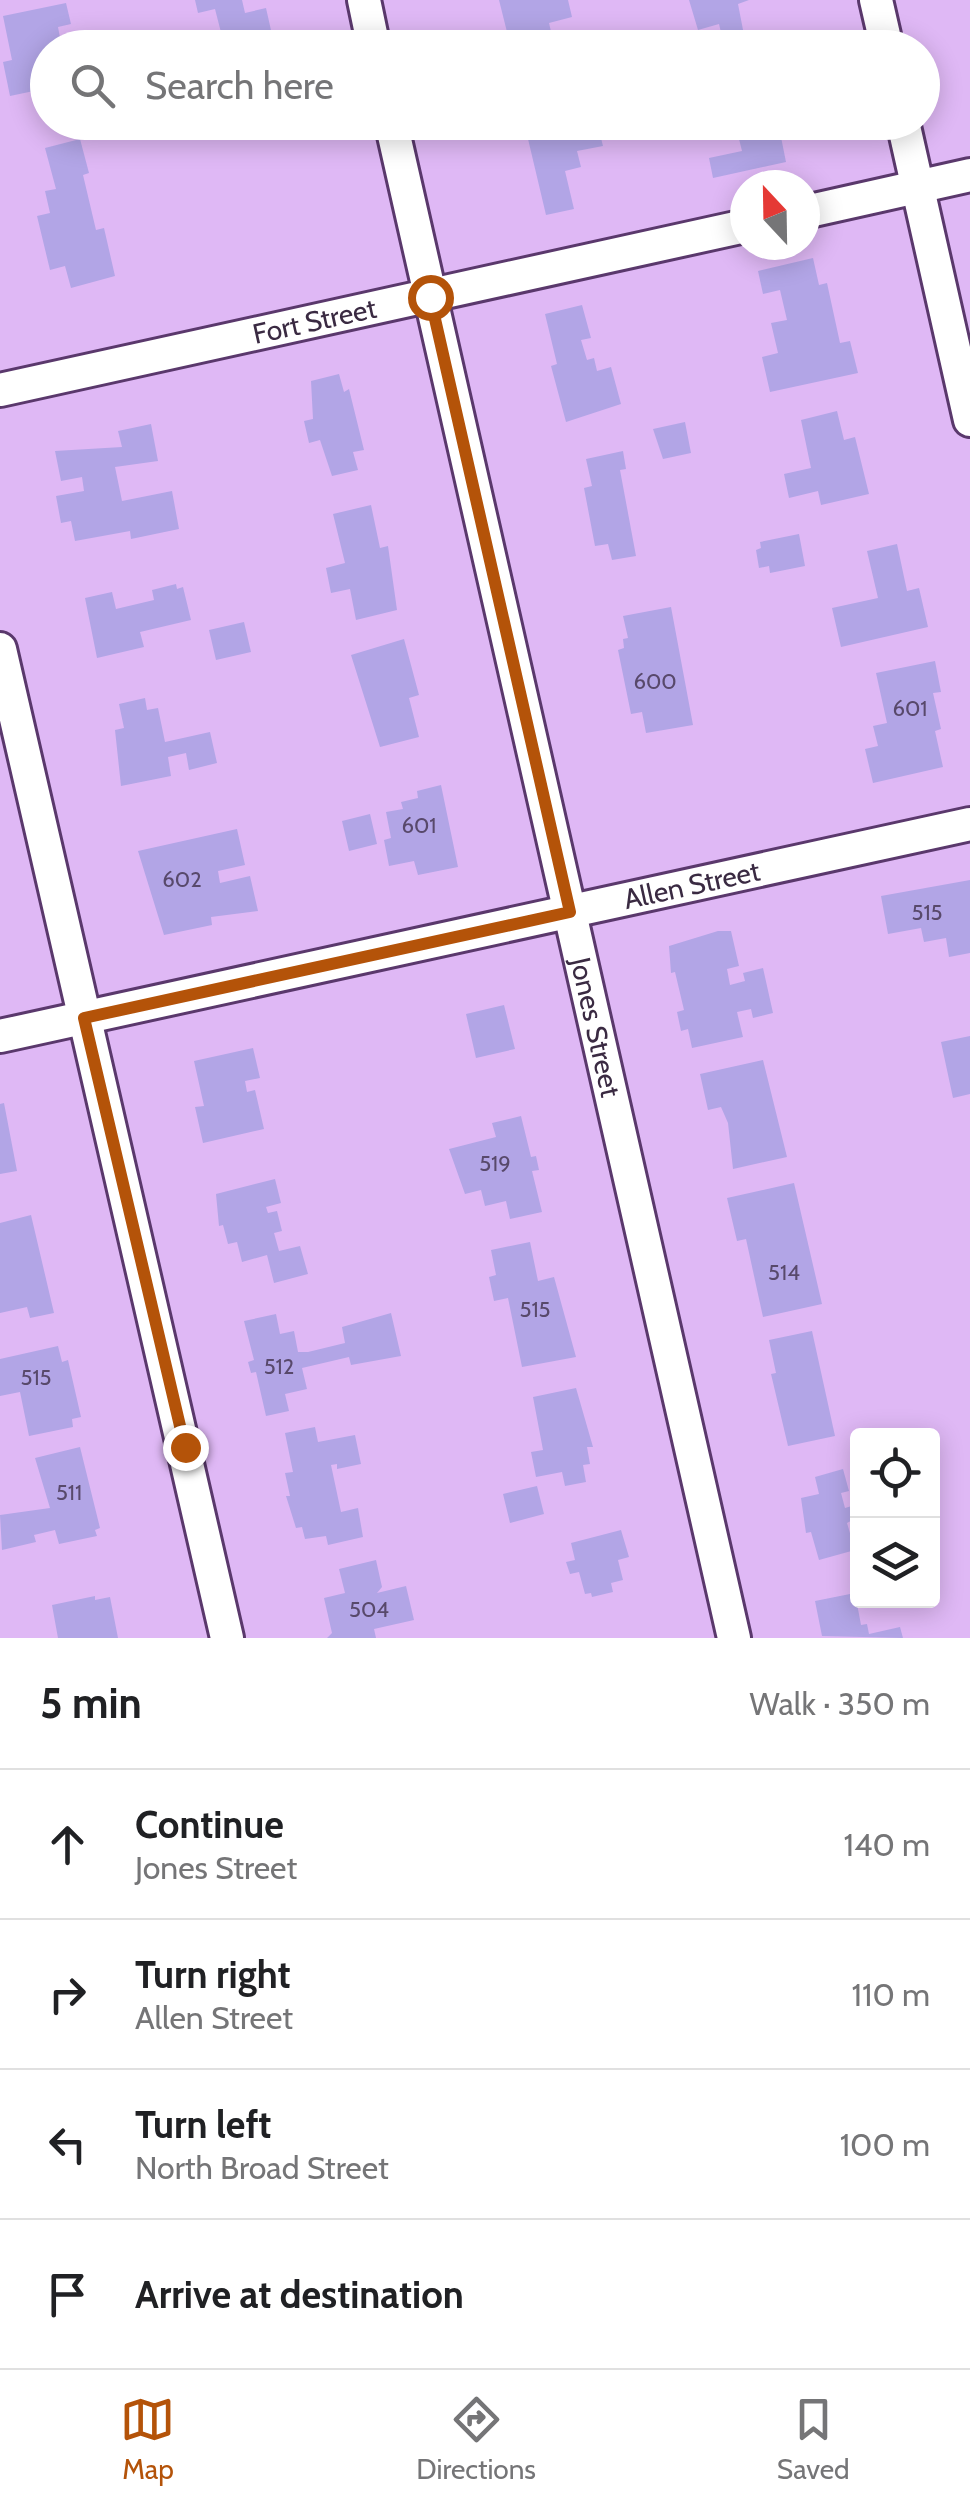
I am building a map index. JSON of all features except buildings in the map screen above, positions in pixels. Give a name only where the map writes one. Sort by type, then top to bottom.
[{"type":"street","points":[[364,0],[370,30]]},
{"type":"street","points":[[876,0],[882,30]]},
{"type":"street","name":"Jones Street","points":[[395,140],[734,1638]]},
{"type":"street","points":[[908,140],[970,420]]},
{"type":"street","points":[[820,209],[970,175]]},
{"type":"street","name":"Fort Street","points":[[0,390],[730,229]]},
{"type":"street","points":[[0,648],[227,1638]]},
{"type":"street","name":"Allen Street","points":[[0,1036],[970,824]]},
{"type":"route","points":[[185,1447],[84,1018],[570,912],[430,297]]}]
